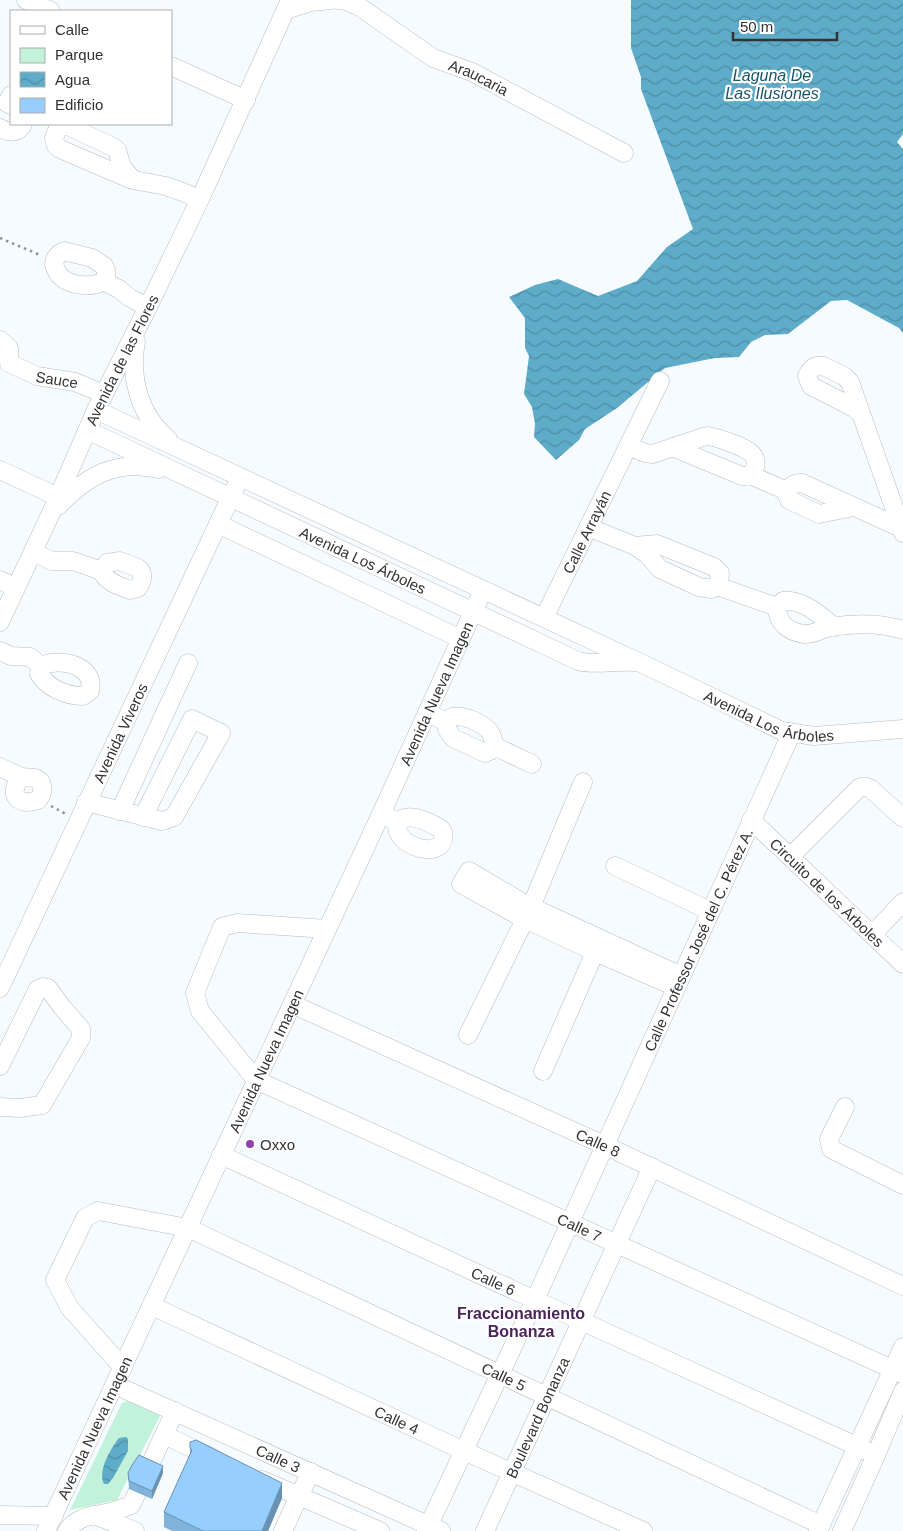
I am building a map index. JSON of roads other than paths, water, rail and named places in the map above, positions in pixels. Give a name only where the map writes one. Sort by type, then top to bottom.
[{"type":"street","points":[[26,0],[50,8]]},
{"type":"street","points":[[285,4],[332,0]]},
{"type":"street","name":"Araucaria","points":[[338,0],[347,1],[360,7],[433,58],[472,72],[624,152]]},
{"type":"street","name":"Avenida de las Flores","points":[[0,622],[100,402],[147,310],[246,100],[285,4]]},
{"type":"street","points":[[172,66],[246,100]]},
{"type":"street","points":[[0,128],[7,132],[16,132],[22,125]]},
{"type":"street","points":[[133,180],[164,186],[200,199]]},
{"type":"street","points":[[106,280],[92,286],[70,281],[59,275],[54,265],[59,254],[64,251],[92,258],[104,266],[106,280],[110,284],[119,288],[147,310],[137,335],[134,352],[133,370],[136,388],[152,423],[164,436],[180,448]]},
{"type":"street","name":"Sauce","points":[[0,340],[9,348],[5,363],[37,376],[75,382],[100,402]]},
{"type":"street","name":"Calle Arrayán","points":[[544,618],[660,381]]},
{"type":"street","name":"Avenida Los Árboles","points":[[100,402],[180,448],[643,664],[776,729],[791,734],[826,736],[903,729]]},
{"type":"street","points":[[860,413],[902,531]]},
{"type":"street","name":"Avenida Los Árboles","points":[[87,430],[578,661],[589,664],[624,661],[643,664]]},
{"type":"street","points":[[628,446],[644,453],[653,454],[703,436],[714,437],[751,453],[756,460],[753,472],[750,475]]},
{"type":"street","points":[[672,447],[742,476],[750,475],[788,492],[790,486],[794,483],[802,483],[902,531]]},
{"type":"street","points":[[0,470],[55,504],[86,481],[112,468],[131,466],[152,467],[194,480]]},
{"type":"street","name":"Avenida Viveros","points":[[0,988],[240,476]]},
{"type":"street","points":[[296,528],[305,507]]},
{"type":"street","points":[[218,524],[461,639]]},
{"type":"street","points":[[588,527],[635,546],[647,554],[660,569],[707,589],[717,586],[720,580],[720,573],[714,566],[657,544],[635,546]]},
{"type":"street","points":[[33,552],[52,561],[73,561],[102,571]]},
{"type":"street","points":[[0,580],[16,588]]},
{"type":"street","points":[[717,586],[777,607]]},
{"type":"street","name":"Avenida Nueva Imagen","points":[[50,1523],[116,1385],[484,590]]},
{"type":"street","points":[[834,626],[817,612],[794,602],[784,601],[777,607],[777,616],[781,623],[798,632],[814,634],[834,626],[882,625],[903,630]]},
{"type":"street","points":[[0,651],[11,656],[30,657],[41,666]]},
{"type":"street","points":[[120,811],[188,663]]},
{"type":"street","points":[[427,712],[448,723],[452,717],[460,716],[483,726],[492,735],[494,746],[532,764]]},
{"type":"street","points":[[86,802],[120,811],[144,817],[162,821],[174,817],[221,734],[192,719],[144,817]]},
{"type":"street","name":"Calle Professor José del C. Pérez A.","points":[[604,1145],[791,734]]},
{"type":"street","points":[[0,767],[21,777],[40,780],[43,790],[38,800]]},
{"type":"street","points":[[468,1035],[528,913],[583,782]]},
{"type":"street","points":[[790,857],[860,787],[871,789],[903,818]]},
{"type":"street","points":[[381,814],[398,822]]},
{"type":"street","name":"Circuito de los Árboles","points":[[751,820],[903,964]]},
{"type":"street","points":[[615,866],[710,912]]},
{"type":"street","points":[[872,935],[903,902]]},
{"type":"street","points":[[528,913],[591,945],[678,982]]},
{"type":"street","points":[[256,1080],[200,1010],[195,993],[222,927],[237,923],[327,929]]},
{"type":"street","points":[[543,1071],[591,945]]},
{"type":"street","points":[[0,1066],[38,989],[48,988],[81,1028],[81,1038],[42,1105],[0,1108]]},
{"type":"street","name":"Calle 8","points":[[292,1004],[652,1167],[903,1286]]},
{"type":"street","name":"Calle 7","points":[[256,1080],[898,1372]]},
{"type":"street","points":[[845,1106],[829,1139],[831,1149],[903,1185]]},
{"type":"street","points":[[432,1529],[464,1451],[535,1300],[604,1145]]},
{"type":"street","name":"Calle 6","points":[[222,1155],[876,1455]]},
{"type":"street","name":"Boulevard Bonanza","points":[[485,1531],[652,1167]]},
{"type":"street","name":"Calle 5","points":[[123,1368],[69,1307],[55,1280],[85,1218],[98,1211],[188,1228],[547,1396],[820,1528]]},
{"type":"street","name":"Calle 4","points":[[152,1306],[464,1451],[643,1531]]},
{"type":"street","points":[[820,1528],[857,1447],[898,1372],[903,1347]]},
{"type":"street","name":"Calle 3","points":[[116,1385],[432,1529]]},
{"type":"street","points":[[842,1531],[903,1391]]},
{"type":"street","points":[[149,1467],[175,1411]]},
{"type":"street","points":[[164,1435],[227,1464]]},
{"type":"street","points":[[245,1472],[380,1531]]},
{"type":"street","points":[[283,1531],[310,1472]]},
{"type":"street","points":[[67,1531],[80,1518],[94,1514],[114,1511],[134,1499],[135,1531],[94,1514]]},
{"type":"street","points":[[0,1515],[50,1523]]},
{"type":"water","name":"Laguna De Las Ilusiones","points":[[631,0],[903,0],[903,134],[897,142],[903,149],[903,333],[899,328],[847,300],[831,301],[788,334],[765,335],[751,342],[739,357],[715,358],[665,368],[617,408],[585,429],[579,440],[556,460],[534,437],[535,424],[532,407],[524,394],[529,356],[525,348],[525,318],[509,297],[535,285],[558,279],[598,296],[637,281],[667,247],[693,229],[641,89],[641,77],[631,48]]},
{"type":"water","points":[[126,1437],[128,1439],[128,1451],[113,1478],[108,1484],[104,1484],[102,1473],[106,1460],[119,1438]]},
{"type":"place","name":"Oxxo","points":[[250,1144]]},
{"type":"district","name":"Fraccionamiento Bonanza","points":[[521,1322]]}]
